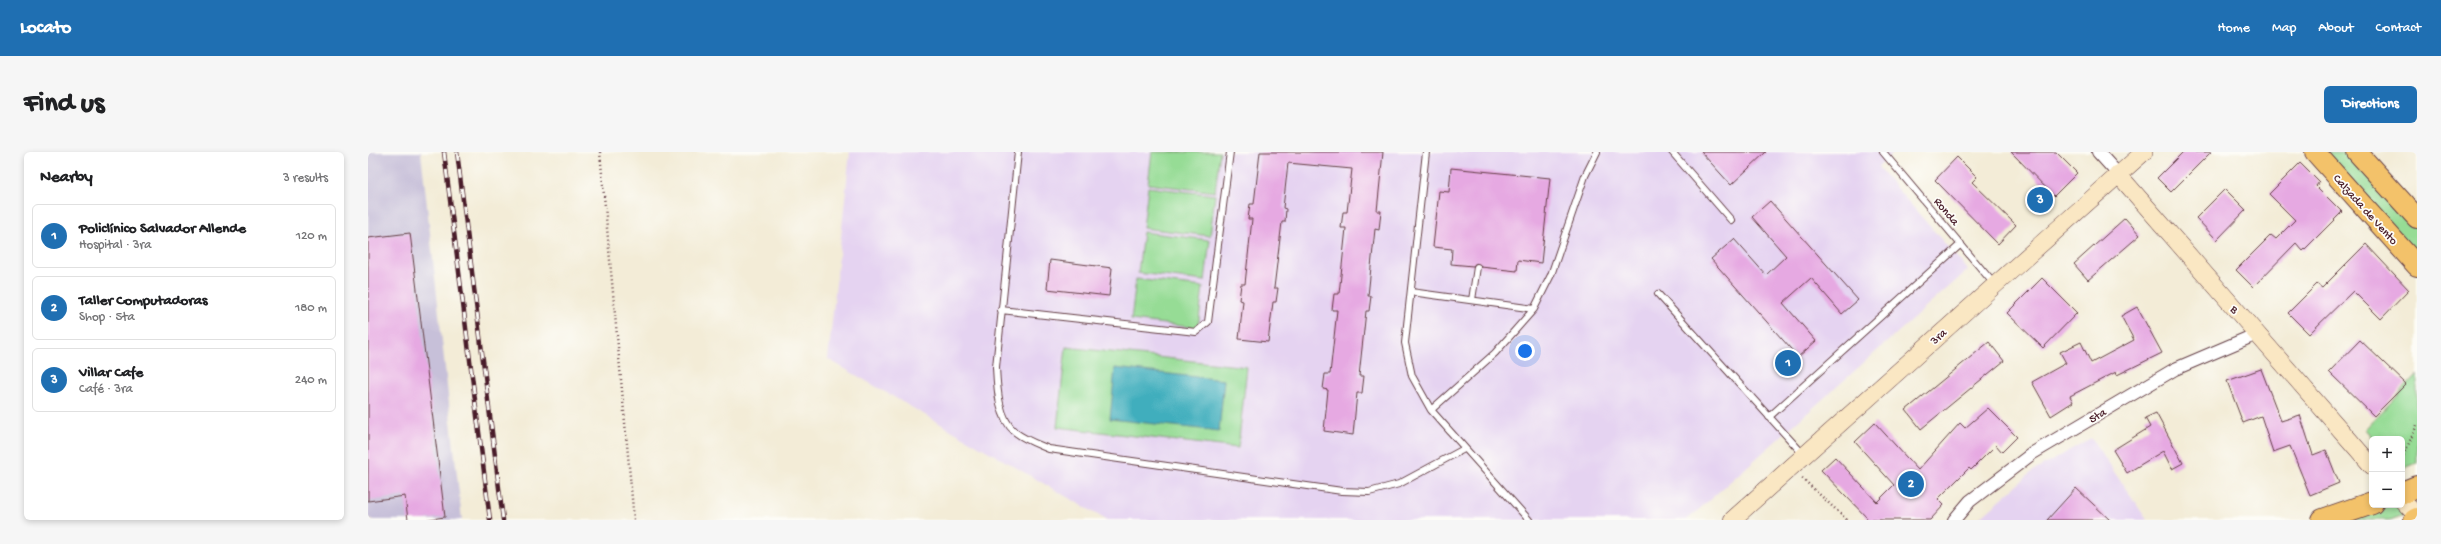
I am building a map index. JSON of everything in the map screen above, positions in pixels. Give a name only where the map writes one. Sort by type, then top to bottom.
[{"type":"highway","points":[[2405,492],[2417,487]]},
{"type":"highway","points":[[2323,520],[2369,504]]},
{"type":"main road","name":"Calzada de Vento","points":[[2315,152],[2417,266]]},
{"type":"main road","points":[[2357,152],[2417,218]]},
{"type":"street","name":"B","points":[[2098,152],[2369,463]]},
{"type":"street","name":"3ra","points":[[1732,520],[2144,152]]},
{"type":"street","name":"5ta","points":[[1954,520],[1970,501],[2033,453],[2175,369],[2257,334]]},
{"type":"street","points":[[2405,503],[2417,516]]},
{"type":"lane","points":[[1018,152],[996,367],[998,392],[1005,415],[1014,431],[1048,449],[1342,491],[1369,492],[1399,484],[1464,449]]},
{"type":"lane","points":[[1001,310],[1196,332],[1208,322],[1230,152]]},
{"type":"lane","points":[[1426,152],[1405,343],[1412,376],[1431,410],[1464,449],[1529,520]]},
{"type":"lane","points":[[1431,410],[1494,353],[1534,309],[1551,275],[1585,176],[1597,152]]},
{"type":"lane","points":[[1672,152],[1731,220]]},
{"type":"lane","name":"Ronda","points":[[1883,152],[1995,284]]},
{"type":"lane","points":[[1770,417],[1960,244]]},
{"type":"lane","points":[[1472,300],[1477,267]]},
{"type":"lane","points":[[1410,292],[1534,309]]},
{"type":"lane","points":[[1658,294],[1805,456]]},
{"type":"path","points":[[600,152],[634,520]]},
{"type":"path","points":[[2405,452],[2417,425]]},
{"type":"path","points":[[1791,468],[1847,520]]},
{"type":"shaded area","points":[[368,152],[421,152],[462,520],[373,520],[368,518]]},
{"type":"shaded area","points":[[850,152],[1895,152],[1878,167],[1968,270],[1687,520],[1107,520],[828,359]]},
{"type":"shaded area","points":[[2091,438],[2147,520],[1977,520],[2032,472]]},
{"type":"green space","points":[[1152,152],[1220,152],[1215,192],[1148,184]]},
{"type":"green space","points":[[2325,152],[2350,152],[2417,226],[2417,254]]},
{"type":"green space","points":[[1148,187],[1215,195],[1210,236],[1143,228]]},
{"type":"green space","points":[[1143,232],[1210,240],[1205,281],[1138,273]]},
{"type":"green space","points":[[1136,279],[1203,287],[1198,328],[1131,320]]},
{"type":"green space","points":[[1066,347],[1247,367],[1238,448],[1057,427]]},
{"type":"green space","points":[[2417,375],[2417,463],[2405,468],[2405,436],[2371,436],[2365,429]]},
{"type":"green space","points":[[2383,508],[2398,508],[2404,515],[2390,520],[2349,520]]},
{"type":"water","points":[[1115,368],[1224,380],[1219,431],[1110,419]]},
{"type":"building","points":[[1260,152],[1383,152],[1377,211],[1381,211],[1379,230],[1375,229],[1368,296],[1371,296],[1369,311],[1366,311],[1359,376],[1364,376],[1362,393],[1357,393],[1353,435],[1324,431],[1328,390],[1323,389],[1325,374],[1330,374],[1337,310],[1332,310],[1334,294],[1339,294],[1346,228],[1341,228],[1343,212],[1347,212],[1352,169],[1288,163],[1283,208],[1286,209],[1285,222],[1282,222],[1274,288],[1278,288],[1276,302],[1273,302],[1268,342],[1239,339],[1243,301],[1239,300],[1241,284],[1245,284],[1252,219],[1248,219],[1250,204],[1254,204]]},
{"type":"building","points":[[1701,152],[1766,152],[1731,185]]},
{"type":"building","points":[[2011,152],[2056,152],[2077,173],[2054,196]]},
{"type":"building","points":[[2183,152],[2211,152],[2171,192],[2157,178]]},
{"type":"building","points":[[1957,157],[1977,177],[1972,182],[2016,225],[1998,244],[1935,180]]},
{"type":"building","points":[[2300,163],[2319,182],[2316,186],[2342,212],[2303,251],[2296,243],[2253,287],[2236,270],[2271,235],[2276,239],[2295,220],[2269,194]]},
{"type":"building","points":[[1451,168],[1550,178],[1541,263],[1518,260],[1517,271],[1481,267],[1477,263],[1473,266],[1451,264],[1452,249],[1433,247],[1439,191],[1449,192]]},
{"type":"building","points":[[2225,189],[2246,210],[2217,240],[2196,218]]},
{"type":"building","points":[[1770,201],[1858,300],[1842,314],[1811,278],[1783,303],[1816,341],[1798,357],[1711,259],[1734,239],[1766,275],[1786,256],[1752,217]]},
{"type":"building","points":[[2125,218],[2140,235],[2088,280],[2074,264]]},
{"type":"building","points":[[410,233],[445,517],[423,520],[408,520],[405,496],[368,501],[368,238]]},
{"type":"building","points":[[2366,244],[2409,290],[2381,319],[2353,291],[2309,334],[2288,313],[2317,284],[2322,288]]},
{"type":"building","points":[[1050,260],[1112,268],[1109,296],[1047,289]]},
{"type":"building","points":[[2042,278],[2077,313],[2043,348],[2007,313]]},
{"type":"building","points":[[2137,307],[2162,353],[2117,375],[2116,372],[2070,396],[2073,402],[2051,416],[2032,382],[2066,363],[2060,352],[2081,342],[2091,363],[2134,340],[2121,316]]},
{"type":"building","points":[[2360,340],[2406,384],[2374,416],[2329,372]]},
{"type":"building","points":[[1989,342],[2004,361],[1921,429],[1906,410]]},
{"type":"building","points":[[2261,369],[2281,421],[2300,415],[2313,455],[2326,450],[2339,483],[2310,495],[2290,446],[2273,452],[2261,416],[2243,423],[2227,381]]},
{"type":"building","points":[[1988,408],[2017,437],[2002,452],[1996,445],[1971,470],[1969,468],[1938,499],[1944,505],[1930,520],[1869,520],[1821,470],[1835,457],[1877,502],[1894,485],[1855,442],[1875,423],[1918,470],[1960,423],[1965,428]]},
{"type":"building","points":[[2156,413],[2183,463],[2172,469],[2163,451],[2127,473],[2113,450],[2150,427],[2145,418]]},
{"type":"building","points":[[2076,488],[2110,520],[2047,520]]},
{"type":"railway","points":[[444,152],[490,520]]},
{"type":"railway","points":[[457,152],[503,520]]},
{"type":"place","name":"Villar Cafe","points":[[2040,200]]},
{"type":"place","name":"Policlínico Salvador Allende","points":[[1788,363]]},
{"type":"place","name":"Taller Computadoras","points":[[1911,484]]}]
